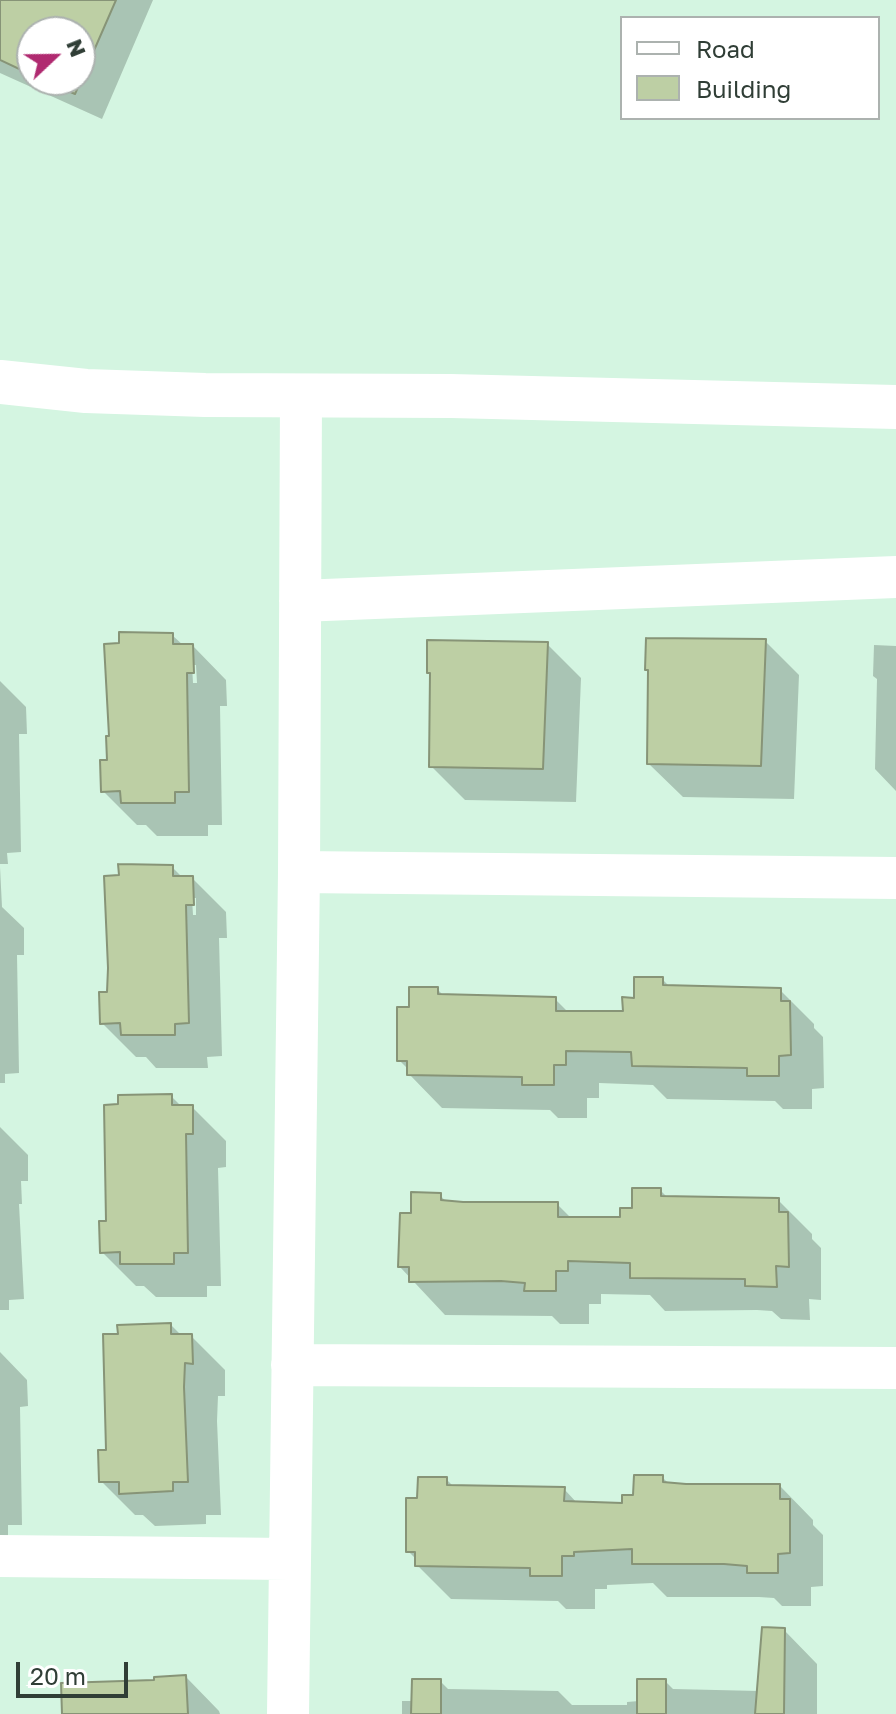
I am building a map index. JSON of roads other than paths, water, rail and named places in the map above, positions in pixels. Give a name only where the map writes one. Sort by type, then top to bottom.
[{"type":"street","points":[[0,382],[86,391],[896,407]]},
{"type":"street","points":[[288,1714],[299,872],[301,395]]},
{"type":"street","points":[[300,601],[896,577]]},
{"type":"street","points":[[299,872],[896,878]]},
{"type":"street","points":[[292,1365],[896,1368]]},
{"type":"street","points":[[0,1556],[289,1559]]}]
